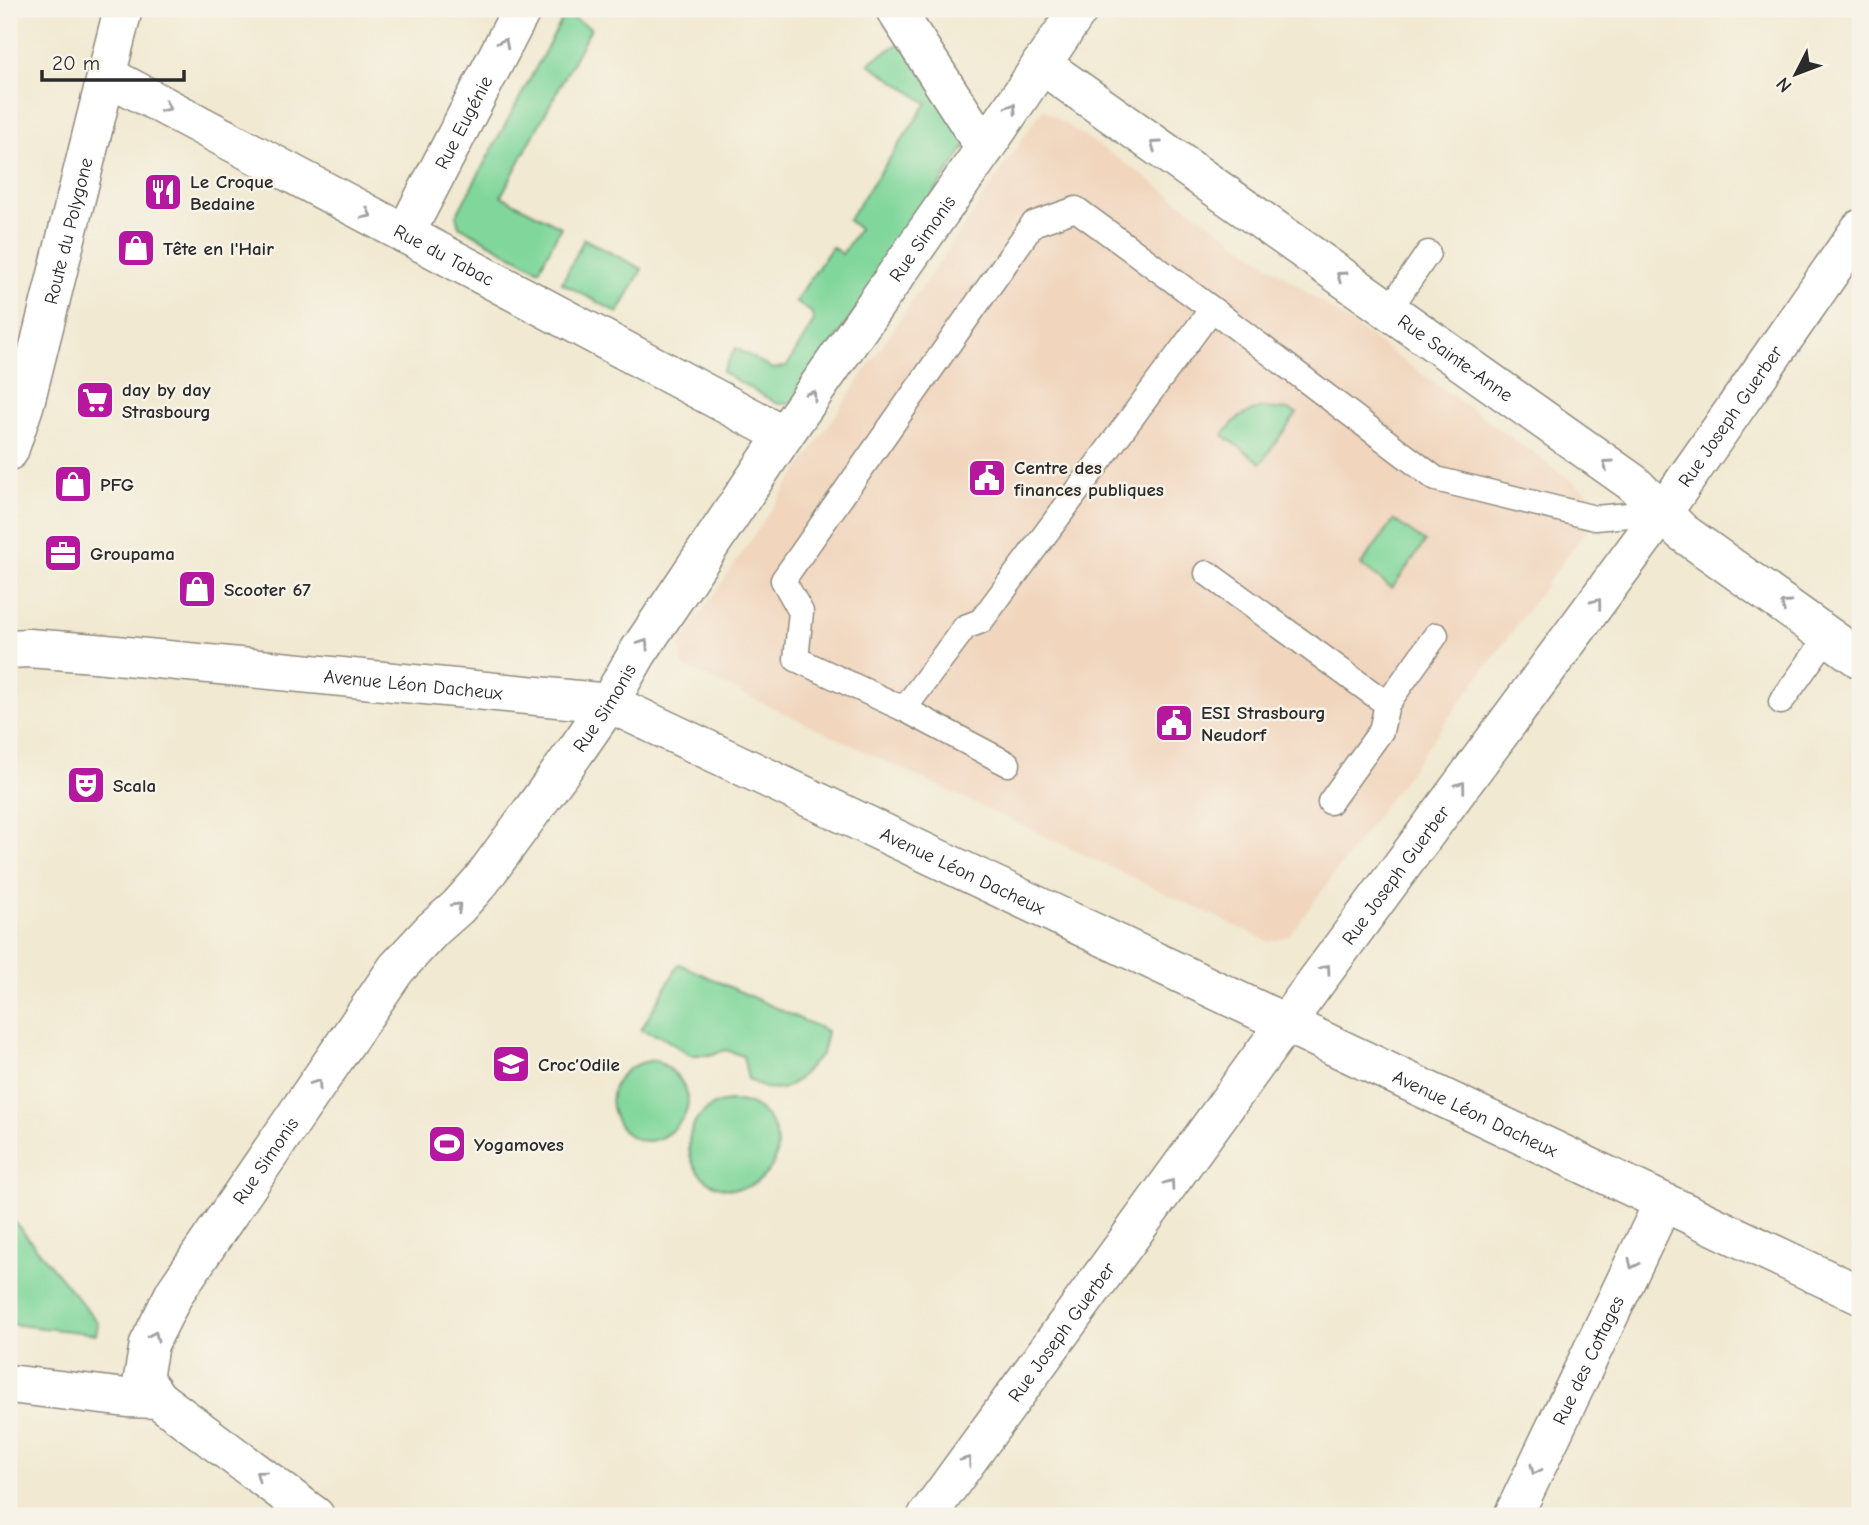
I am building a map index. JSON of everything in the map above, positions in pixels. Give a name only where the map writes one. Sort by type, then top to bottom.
[{"type":"street","name":"Route du Polygone","points":[[9,451],[25,403],[123,9]]},
{"type":"street","name":"Rue Eugénie","points":[[405,234],[522,9]]},
{"type":"street","points":[[895,9],[985,148]]},
{"type":"street","name":"Rue Simonis","points":[[158,1399],[144,1378],[149,1344],[175,1292],[396,969],[481,881],[609,703],[637,654],[784,435],[1079,9]]},
{"type":"street","name":"Rue Sainte-Anne","points":[[1041,64],[1633,483],[1682,532],[1860,659]]},
{"type":"street","name":"Rue du Tabac","points":[[106,75],[784,435]]},
{"type":"street","name":"Rue Joseph Guerber","points":[[927,1516],[1285,1024],[1664,512],[1860,229]]},
{"type":"street","name":"Avenue Léon Dacheux","points":[[9,649],[109,654],[609,703],[1860,1295]]},
{"type":"street","name":"Rue des Cottages","points":[[1513,1516],[1663,1203]]},
{"type":"street","points":[[9,1384],[127,1398],[158,1399],[315,1516]]},
{"type":"lane","points":[[1008,764],[904,709],[796,659],[801,612],[783,580],[1033,224],[1076,209],[1436,479],[1595,518],[1664,512]]},
{"type":"lane","points":[[1389,310],[1428,253]]},
{"type":"lane","points":[[904,709],[965,627],[981,621],[1212,309]]},
{"type":"lane","points":[[1207,573],[1387,704]]},
{"type":"lane","points":[[1330,802],[1381,731],[1387,704],[1436,635]]},
{"type":"lane","points":[[1781,702],[1828,636]]},
{"type":"shaded area","points":[[1043,109],[1137,171],[1593,496],[1595,518],[1289,936],[1269,942],[684,666],[679,646]]},
{"type":"green space","points":[[565,14],[591,28],[501,196],[561,227],[539,270],[459,226],[456,216]]},
{"type":"green space","points":[[902,42],[967,144],[793,403],[778,404],[722,372],[736,348],[773,369],[787,366],[814,321],[811,312],[795,302],[832,247],[842,254],[859,229],[848,220],[927,103],[869,64]]},
{"type":"green space","points":[[584,239],[642,269],[618,313],[562,283]]},
{"type":"green space","points":[[1262,408],[1297,413],[1261,463],[1223,435],[1240,417]]},
{"type":"green space","points":[[1394,520],[1425,542],[1392,588],[1361,565]]},
{"type":"green space","points":[[679,964],[827,1031],[822,1054],[796,1081],[782,1089],[764,1088],[748,1079],[743,1056],[726,1050],[710,1055],[690,1055],[662,1037],[641,1030]]},
{"type":"green space","points":[[655,1060],[679,1079],[687,1095],[687,1105],[678,1124],[659,1138],[641,1140],[626,1132],[616,1118],[612,1101],[616,1083],[630,1069]]},
{"type":"green space","points":[[724,1101],[742,1101],[758,1108],[770,1120],[777,1136],[777,1154],[770,1170],[758,1182],[742,1189],[724,1189],[708,1182],[696,1170],[689,1154],[689,1136],[696,1120],[708,1108]]},
{"type":"green space","points":[[9,1215],[94,1318],[98,1324],[96,1334],[9,1324]]},
{"type":"place","name":"Le Croque Bedaine","points":[[163,192]]},
{"type":"place","name":"Tête en l'Hair","points":[[136,248]]},
{"type":"place","name":"day by day Strasbourg","points":[[95,400]]},
{"type":"place","name":"Centre des finances publiques","points":[[987,478]]},
{"type":"place","name":"PFG","points":[[73,484]]},
{"type":"place","name":"Groupama","points":[[63,553]]},
{"type":"place","name":"Scooter 67","points":[[197,589]]},
{"type":"place","name":"ESI Strasbourg Neudorf","points":[[1174,723]]},
{"type":"place","name":"Scala","points":[[86,785]]},
{"type":"place","name":"Croc’Odile","points":[[511,1064]]},
{"type":"place","name":"Yogamoves","points":[[447,1144]]}]
